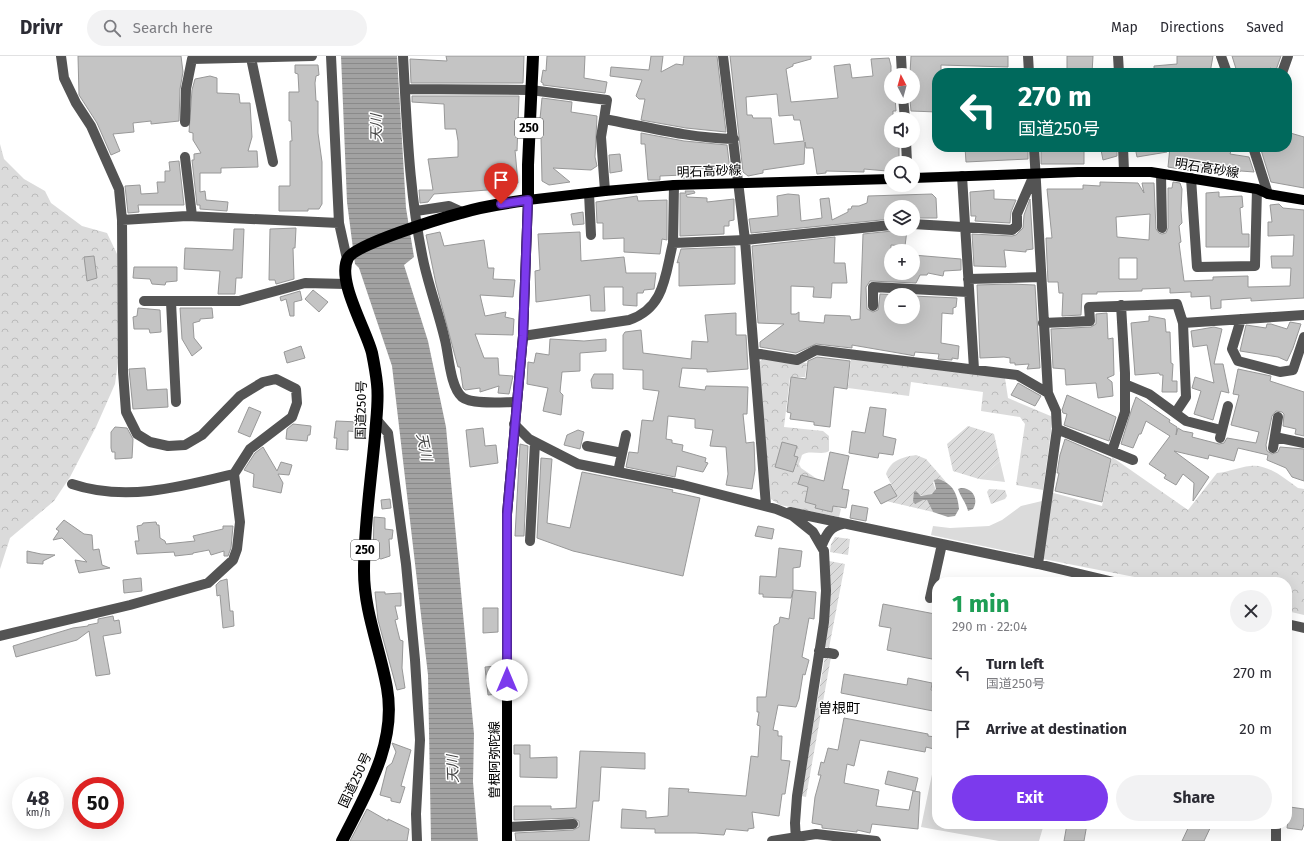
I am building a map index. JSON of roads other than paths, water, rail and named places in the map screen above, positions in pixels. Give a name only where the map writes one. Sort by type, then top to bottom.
[{"type":"highway","name":"250","points":[[528,200],[528,165],[533,56]]},
{"type":"highway","points":[[349,256],[377,241],[462,212],[528,200]]},
{"type":"highway","name":"国道250号","points":[[342,841],[377,770],[387,738],[390,714],[387,687],[369,618],[364,572],[376,419],[377,386],[372,352],[346,284],[345,269],[349,256]]},
{"type":"main road","name":"明石高砂線","points":[[920,178],[1124,171],[1191,178],[1257,189],[1268,194],[1304,200]]},
{"type":"main road","name":"明石高砂線","points":[[528,200],[589,192],[674,185],[884,178]]},
{"type":"main road","name":"曽根阿弥陀線","points":[[507,841],[507,514],[523,336],[528,200]]},
{"type":"street","points":[[0,636],[208,583],[233,560],[237,548],[240,522],[234,474],[250,449],[292,417],[297,403],[296,389],[276,379],[263,382],[240,396],[202,435],[185,445],[168,446],[150,442],[137,434],[126,412],[123,372],[125,300],[122,220],[119,189],[91,126],[76,102],[64,78],[61,56]]},
{"type":"street","points":[[185,122],[186,89],[192,59],[312,56]]},
{"type":"street","points":[[331,56],[339,223],[349,256]]},
{"type":"street","points":[[403,56],[417,227],[424,264],[445,339],[456,390],[464,398],[471,401],[516,402]]},
{"type":"street","points":[[724,56],[745,240],[766,506]]},
{"type":"street","points":[[901,56],[902,68]]},
{"type":"street","points":[[1028,56],[1029,68]]},
{"type":"street","points":[[1118,56],[1119,68]]},
{"type":"street","points":[[1221,56],[1225,68]]},
{"type":"street","points":[[1284,68],[1288,56]]},
{"type":"street","points":[[251,58],[273,162]]},
{"type":"street","points":[[405,89],[531,90],[607,100],[601,137],[605,191]]},
{"type":"street","points":[[604,119],[684,134],[734,139]]},
{"type":"street","points":[[1034,152],[1048,393],[1056,411],[1057,430],[1038,564]]},
{"type":"street","points":[[1123,152],[1124,171]]},
{"type":"street","points":[[1254,152],[1268,194]]},
{"type":"street","points":[[185,156],[192,216]]},
{"type":"street","points":[[920,225],[1012,230],[1017,226],[1017,214],[1035,173]]},
{"type":"street","points":[[1161,174],[1162,228]]},
{"type":"street","points":[[962,176],[968,292],[974,369]]},
{"type":"street","points":[[1191,178],[1197,267],[1255,266],[1257,189]]},
{"type":"street","points":[[523,336],[629,320],[642,316],[653,306],[660,295],[673,243],[674,185]]},
{"type":"street","points":[[589,192],[591,235]]},
{"type":"street","points":[[416,211],[449,206],[462,212]]},
{"type":"street","points":[[122,220],[192,216],[339,223]]},
{"type":"street","points":[[673,243],[745,240],[884,226]]},
{"type":"street","points":[[968,279],[1041,276]]},
{"type":"street","points":[[144,301],[239,301],[305,283],[346,284]]},
{"type":"street","points":[[873,306],[873,287],[968,292]]},
{"type":"street","points":[[171,302],[176,402]]},
{"type":"street","points":[[1043,323],[1090,321],[1089,307],[1177,304],[1184,322],[1186,397],[1176,412]]},
{"type":"street","points":[[1112,451],[1125,412],[1121,305]]},
{"type":"street","points":[[1184,322],[1304,315]]},
{"type":"street","points":[[1241,319],[1232,349],[1238,361],[1280,372],[1293,370],[1304,337]]},
{"type":"street","points":[[754,353],[797,360],[816,350],[974,369],[1017,375],[1048,393]]},
{"type":"street","points":[[1125,384],[1149,394],[1186,420],[1220,434],[1228,406]]},
{"type":"street","points":[[1273,448],[1278,417]]},
{"type":"street","points":[[376,419],[388,434],[406,564],[420,740],[416,814],[417,841]]},
{"type":"street","points":[[514,424],[529,439],[578,464],[683,485],[776,509],[1093,577]]},
{"type":"street","points":[[1057,430],[1133,460]]},
{"type":"street","points":[[618,472],[626,435]]},
{"type":"street","points":[[1275,437],[1304,443]]},
{"type":"street","points":[[530,540],[536,442]]},
{"type":"street","points":[[587,446],[622,453]]},
{"type":"street","points":[[72,484],[90,490],[133,492],[169,490],[234,474]]},
{"type":"street","points":[[776,509],[804,524],[822,545],[825,556],[826,591],[819,651],[797,796],[795,823],[796,839]]},
{"type":"street","points":[[822,545],[830,530],[844,524]]},
{"type":"street","points":[[935,577],[942,544]]},
{"type":"street","points":[[930,598],[932,589]]},
{"type":"street","points":[[1292,625],[1304,628]]},
{"type":"street","points":[[819,651],[834,654]]},
{"type":"street","points":[[507,827],[573,824]]},
{"type":"street","points":[[1276,829],[1276,841]]},
{"type":"street","points":[[772,841],[796,839],[816,834],[876,841]]},
{"type":"water","name":"天川","points":[[341,56],[397,56],[406,208],[414,257],[404,265],[428,341],[446,427],[474,734],[473,782],[478,841],[431,841],[428,675],[392,366],[359,268],[355,264],[347,202]]},
{"type":"water","points":[[938,479],[947,483],[956,494],[959,509],[955,516],[948,517],[933,512],[927,500],[923,500],[915,504],[913,501],[914,492],[916,491],[921,496],[932,494],[936,489],[934,480]]},
{"type":"water","points":[[961,488],[969,490],[974,495],[975,505],[973,509],[968,511],[958,489]]},
{"type":"district","name":"曽根町","points":[[839,708]]}]
